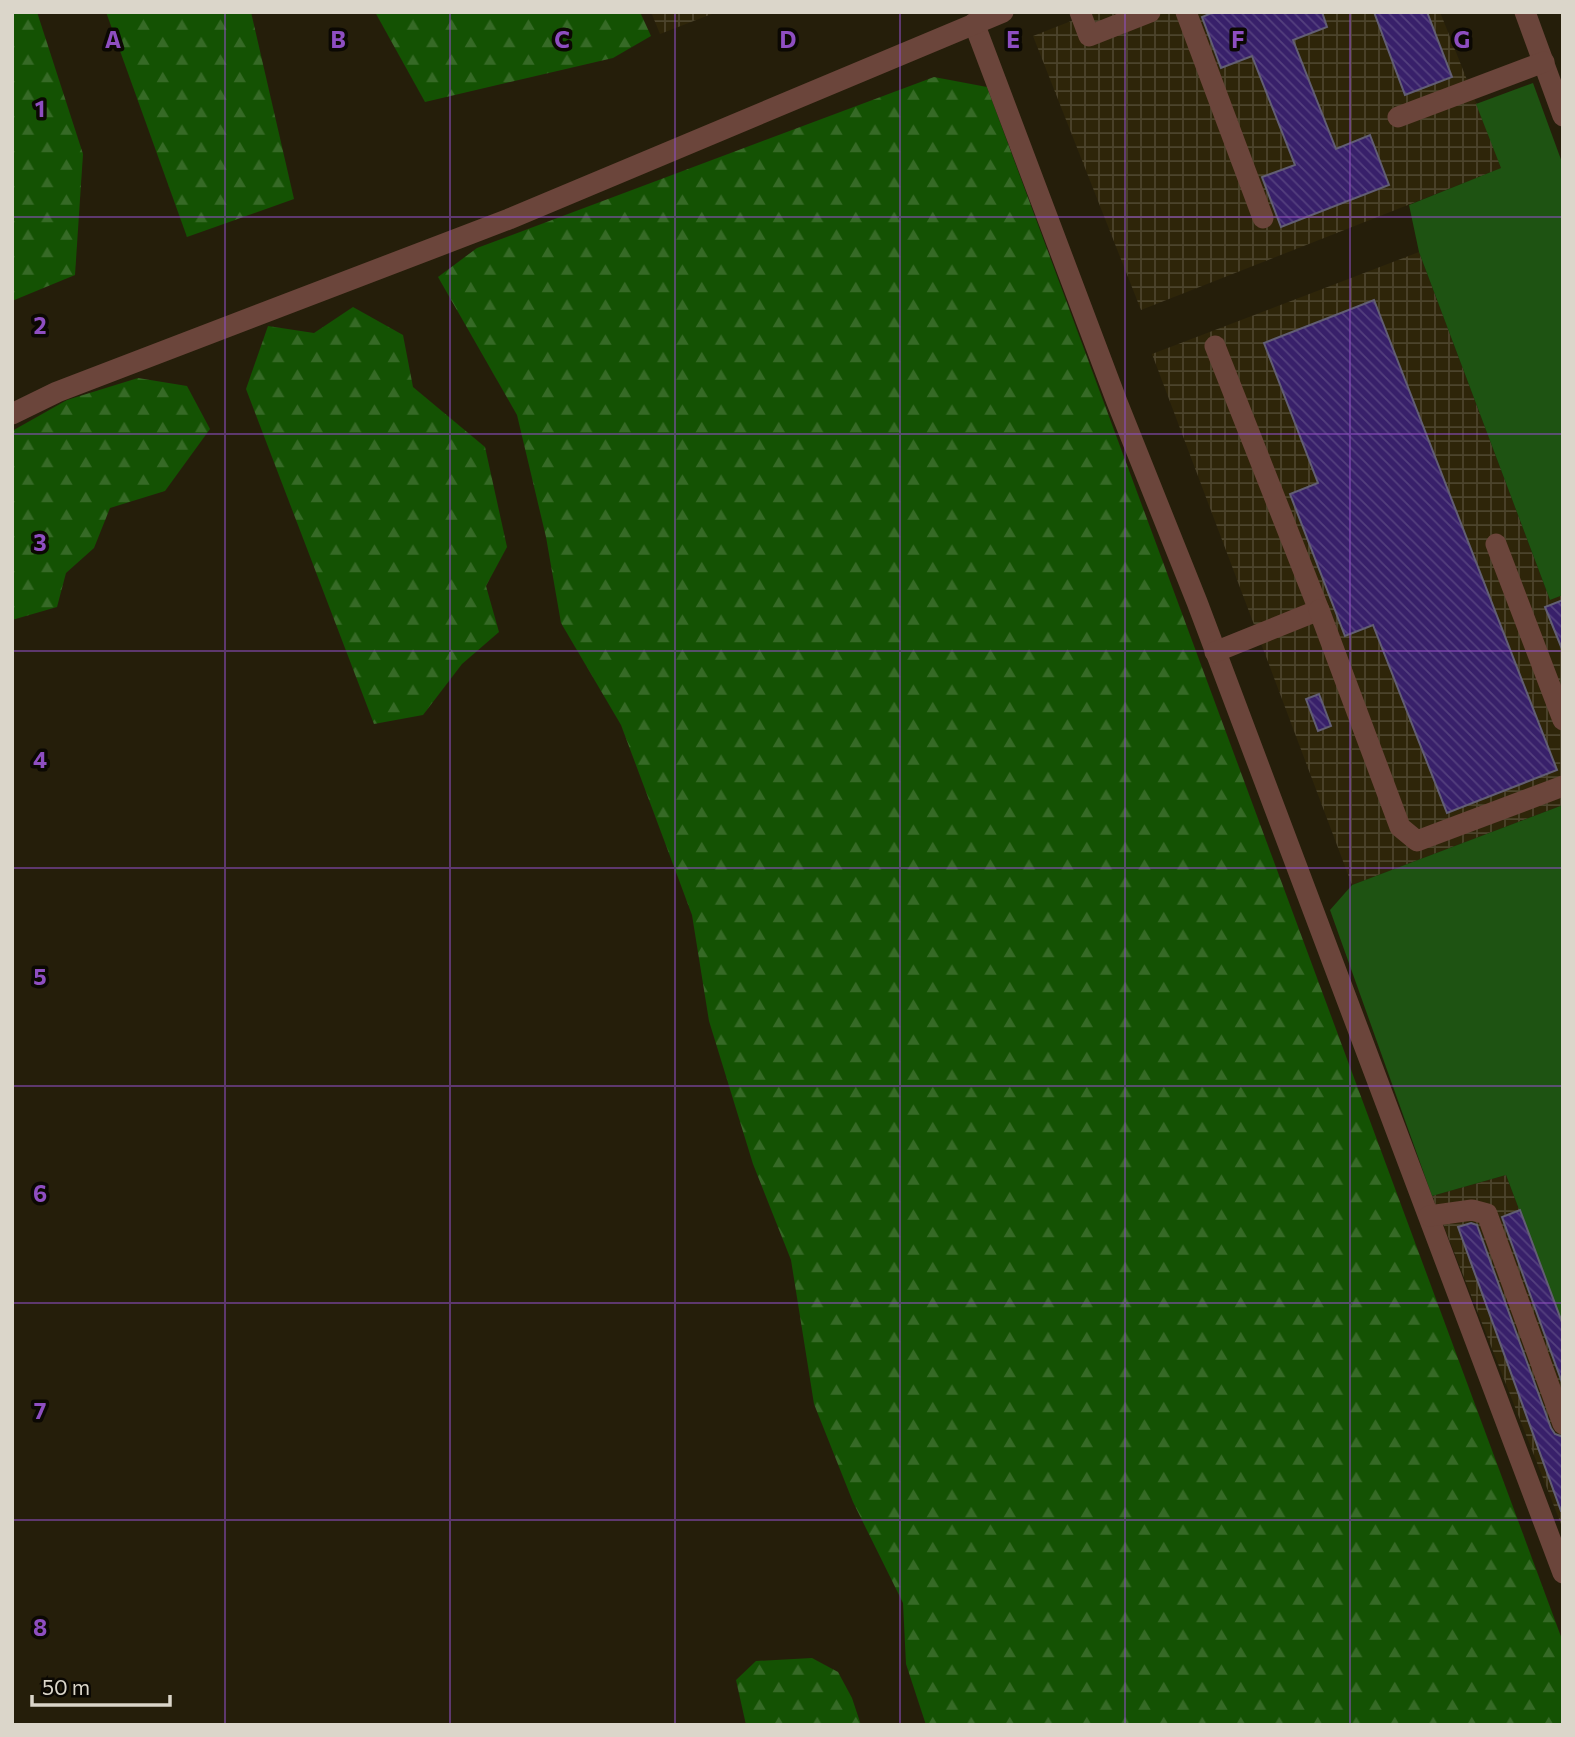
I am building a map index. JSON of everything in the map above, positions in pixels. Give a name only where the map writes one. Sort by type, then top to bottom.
[{"type":"street","points":[[12,414],[57,392],[509,219],[1003,12]]},
{"type":"street","points":[[1080,12],[1089,36],[1150,12]]},
{"type":"street","points":[[1186,12],[1264,218]]},
{"type":"street","points":[[1525,12],[1544,62],[1558,87],[1563,116]]},
{"type":"street","points":[[974,23],[1563,1573]]},
{"type":"street","points":[[1398,117],[1544,62]]},
{"type":"street","points":[[1215,346],[1319,610],[1399,827],[1418,841],[1563,786]]},
{"type":"street","points":[[1496,544],[1563,720]]},
{"type":"street","points":[[1215,652],[1319,610]]},
{"type":"street","points":[[1429,1216],[1472,1210],[1486,1214],[1563,1424]]},
{"type":"shaded area","points":[[651,12],[717,12],[660,34]]},
{"type":"shaded area","points":[[1094,12],[1440,12],[1502,168],[1141,310],[1033,36]]},
{"type":"shaded area","points":[[1419,252],[1550,600],[1563,595],[1563,805],[1352,885],[1152,354]]},
{"type":"shaded area","points":[[1506,1175],[1563,1325],[1563,1529],[1432,1196]]},
{"type":"green space","points":[[12,12],[37,12],[83,154],[75,275],[12,301]]},
{"type":"green space","points":[[106,12],[251,12],[294,199],[187,237]]},
{"type":"green space","points":[[375,12],[640,12],[651,36],[613,58],[425,102]]},
{"type":"green space","points":[[934,77],[987,87],[1563,1642],[1563,1725],[926,1725],[906,1664],[903,1603],[853,1502],[814,1404],[791,1260],[753,1164],[709,1021],[692,915],[621,725],[561,623],[546,537],[517,415],[438,277],[477,248]]},
{"type":"green space","points":[[1533,83],[1563,165],[1563,595],[1550,600],[1419,252],[1409,205],[1501,168],[1476,104]]},
{"type":"green space","points":[[353,307],[403,335],[413,387],[485,447],[507,547],[486,586],[499,632],[462,664],[423,715],[374,724],[246,389],[268,326],[314,333]]},
{"type":"green space","points":[[138,378],[187,386],[210,429],[165,491],[110,508],[94,548],[66,573],[57,607],[12,620],[12,431],[67,400]]},
{"type":"green space","points":[[1563,805],[1563,1325],[1506,1175],[1432,1196],[1330,910],[1352,885]]},
{"type":"green space","points":[[812,1658],[838,1672],[852,1698],[861,1725],[746,1725],[736,1680],[756,1661]]},
{"type":"building","points":[[1214,12],[1322,12],[1327,27],[1293,40],[1336,149],[1370,135],[1389,185],[1281,227],[1262,177],[1295,165],[1252,56],[1221,68],[1202,17]]},
{"type":"building","points":[[1374,12],[1427,12],[1452,77],[1405,95]]},
{"type":"building","points":[[1374,300],[1557,770],[1447,813],[1373,625],[1345,636],[1290,494],[1318,483],[1264,343]]},
{"type":"building","points":[[1563,600],[1563,649],[1562,649],[1545,607]]},
{"type":"building","points":[[1319,694],[1331,726],[1318,731],[1306,699]]},
{"type":"building","points":[[1520,1210],[1563,1325],[1563,1385],[1502,1217]]},
{"type":"building","points":[[1471,1223],[1477,1225],[1551,1428],[1555,1434],[1563,1437],[1563,1511],[1458,1227]]}]
